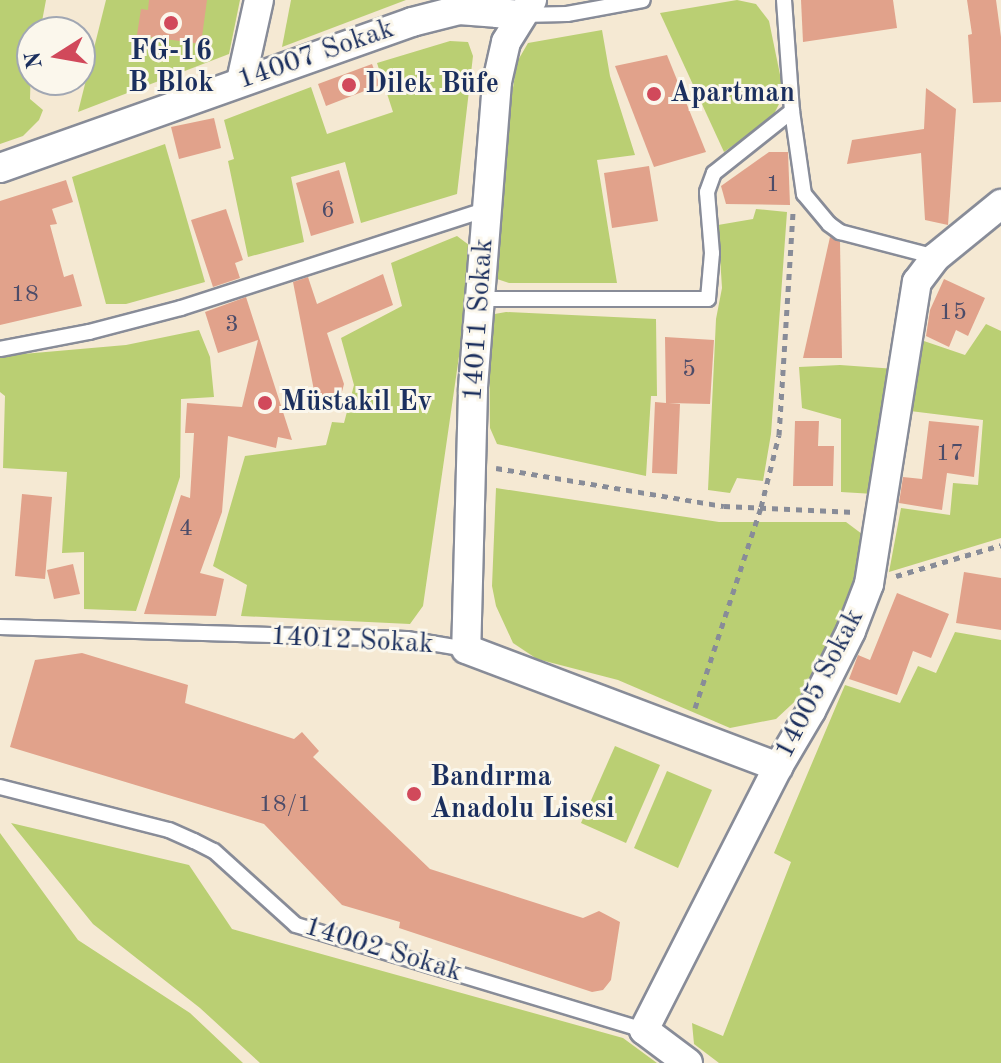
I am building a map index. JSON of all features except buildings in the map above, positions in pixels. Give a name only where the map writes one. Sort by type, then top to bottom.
[{"type":"street","points":[[241,81],[259,0]]},
{"type":"street","name":"14007 Sokak","points":[[0,168],[441,13],[526,7]]},
{"type":"street","name":"14011 Sokak","points":[[466,649],[470,463],[500,62],[526,7]]},
{"type":"street","name":"14005 Sokak","points":[[644,1030],[851,631],[869,584],[917,282],[936,257],[1001,204]]},
{"type":"street","name":"14012 Sokak","points":[[466,649],[778,767]]},
{"type":"street","name":"14002 Sokak","points":[[644,1030],[688,1063]]},
{"type":"lane","name":"14007 Sokak","points":[[526,7],[567,14],[643,0]]},
{"type":"lane","points":[[784,0],[792,111],[804,194],[823,219],[840,232],[936,257]]},
{"type":"lane","points":[[482,299],[708,299],[712,253],[707,192],[714,173],[792,111]]},
{"type":"lane","points":[[0,349],[89,332],[181,308],[487,209]]},
{"type":"lane","name":"14012 Sokak","points":[[0,627],[407,639],[466,649]]},
{"type":"lane","name":"14002 Sokak","points":[[0,787],[169,830],[194,841],[214,851],[278,912],[296,925],[644,1030]]},
{"type":"path","points":[[686,734],[761,507],[779,435],[790,225],[793,211],[804,194]]},
{"type":"path","points":[[470,463],[724,506],[880,514]]},
{"type":"path","points":[[869,584],[1001,545]]},
{"type":"green space","points":[[0,0],[46,0],[43,16],[16,16],[16,96],[30,96],[43,110],[39,120],[23,136],[0,144]]},
{"type":"green space","points":[[106,0],[240,0],[229,54],[78,112],[82,96],[96,96],[96,40]]},
{"type":"green space","points":[[291,0],[406,0],[282,47]]},
{"type":"green space","points":[[737,0],[756,4],[769,21],[784,94],[772,118],[724,152],[660,13]]},
{"type":"green space","points":[[602,30],[610,76],[635,155],[597,160],[617,283],[509,283],[497,279],[504,146],[517,62],[528,43]]},
{"type":"green space","points":[[450,41],[468,42],[473,56],[457,194],[361,223],[345,162],[291,177],[304,242],[248,257],[228,161],[234,159],[224,120],[311,87],[327,134],[393,112],[377,63]]},
{"type":"green space","points":[[165,144],[205,282],[126,304],[106,304],[72,177]]},
{"type":"green space","points":[[756,209],[787,212],[771,434],[763,481],[737,478],[730,493],[708,490],[716,319],[722,288],[718,225],[753,219]]},
{"type":"green space","points":[[457,236],[469,245],[471,273],[423,606],[410,624],[241,616],[247,585],[213,566],[245,456],[326,445],[332,422],[344,423],[354,385],[341,338],[402,306],[391,263]]},
{"type":"green space","points":[[506,312],[656,319],[657,396],[651,396],[646,476],[497,444],[490,428],[489,315]]},
{"type":"green space","points":[[986,324],[1001,331],[1001,538],[889,572],[901,508],[950,515],[953,483],[978,485],[983,420],[910,411],[921,340],[965,355]]},
{"type":"green space","points":[[199,330],[210,357],[214,397],[181,399],[180,477],[136,611],[84,609],[84,552],[62,553],[67,472],[3,468],[5,396],[0,392],[0,356],[126,345]]},
{"type":"green space","points":[[840,365],[896,369],[874,494],[841,492],[841,419],[802,408],[799,367]]},
{"type":"green space","points":[[496,488],[719,522],[846,522],[866,537],[842,623],[805,692],[776,719],[730,728],[618,680],[537,659],[513,643],[496,606],[492,586]]},
{"type":"green space","points":[[955,632],[1001,640],[1001,1063],[719,1063],[694,1044],[692,1023],[723,1036],[791,862],[774,853],[845,685],[900,703],[918,666],[936,673]]},
{"type":"green space","points":[[615,746],[660,765],[626,843],[581,823]]},
{"type":"green space","points":[[667,771],[712,790],[678,868],[634,848]]},
{"type":"green space","points":[[11,823],[189,865],[232,929],[623,1038],[657,1063],[260,1063],[200,1008],[93,924]]},
{"type":"green space","points":[[0,833],[78,940],[190,1013],[243,1063],[0,1063]]},
{"type":"place","name":"FG-16 B Blok","points":[[171,23]]},
{"type":"place","name":"Dilek Büfe","points":[[349,85]]},
{"type":"place","name":"Apartman","points":[[654,94]]},
{"type":"place","name":"Müstakil Ev","points":[[265,403]]},
{"type":"place","name":"Bandırma Anadolu Lisesi","points":[[414,794]]}]
